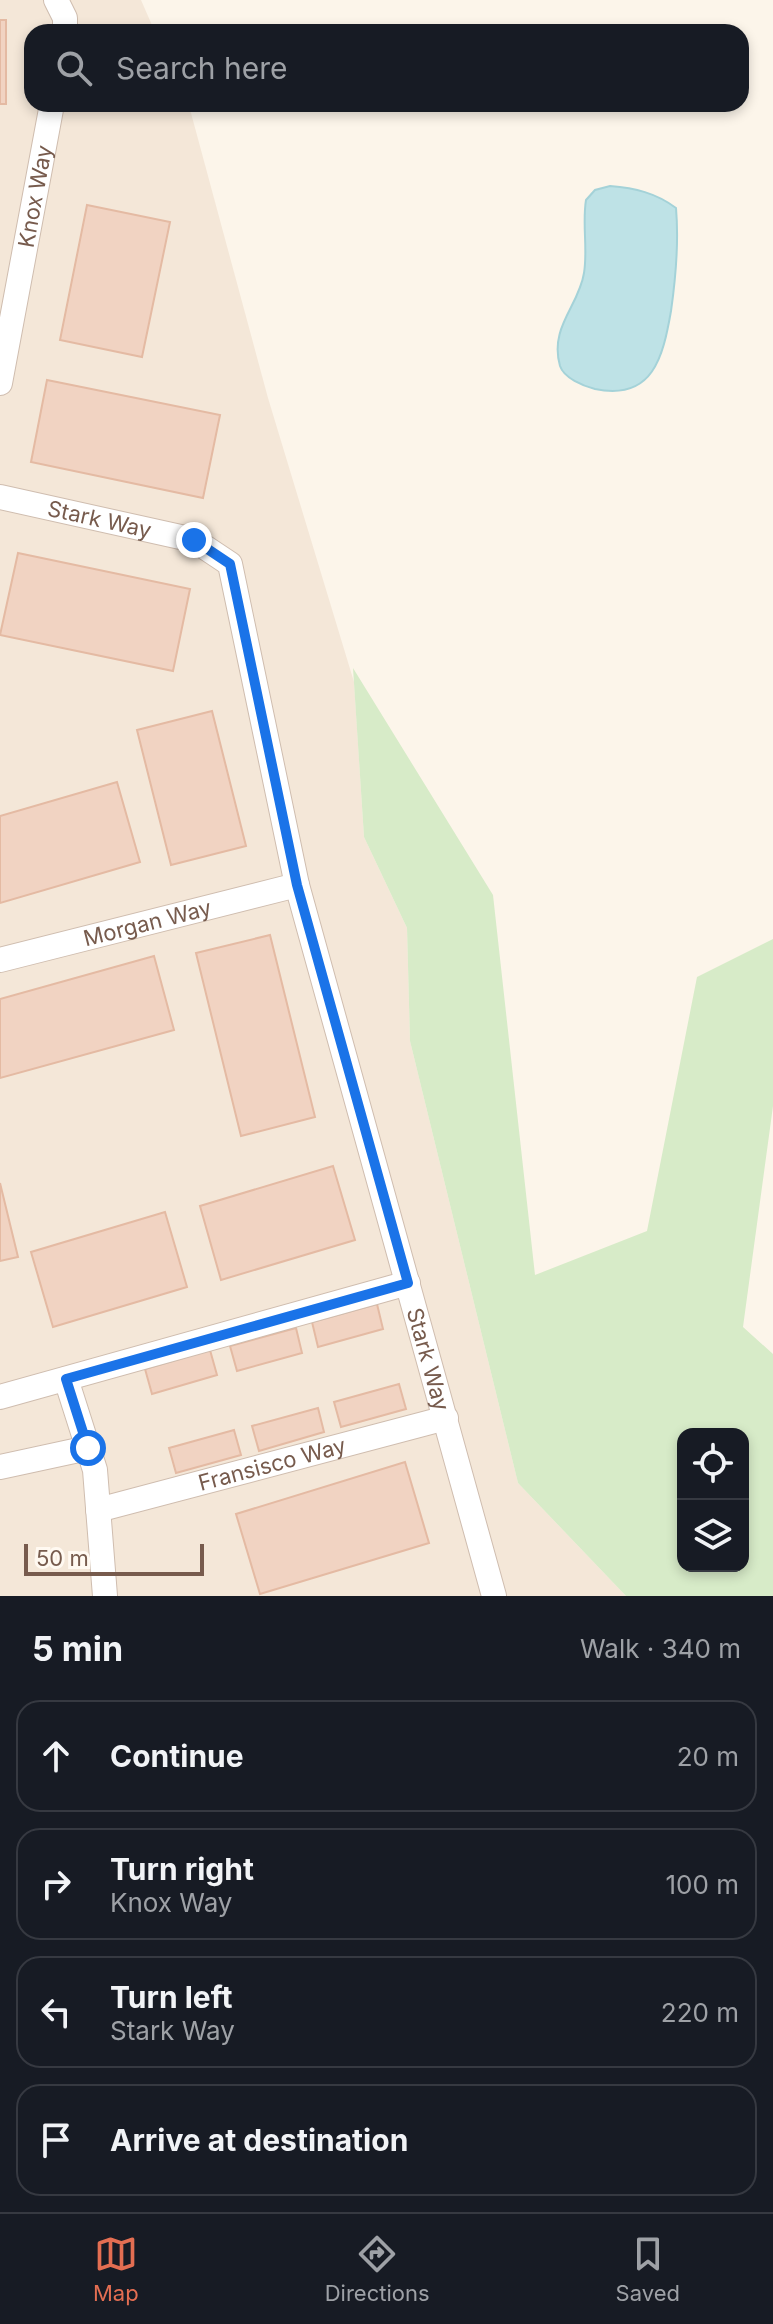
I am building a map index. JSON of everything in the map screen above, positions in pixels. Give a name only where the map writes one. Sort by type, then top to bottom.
[{"type":"street","points":[[56,0],[65,24]]},
{"type":"street","name":"Knox Way","points":[[0,383],[51,112]]},
{"type":"street","name":"Stark Way","points":[[0,497],[194,540],[230,564],[297,885],[494,1596]]},
{"type":"street","name":"Morgan Way","points":[[0,960],[297,885]]},
{"type":"street","points":[[0,1397],[408,1283]]},
{"type":"street","points":[[66,1379],[95,1470],[105,1596]]},
{"type":"street","name":"Fransisco Way","points":[[98,1510],[446,1418]]},
{"type":"street","points":[[0,1467],[88,1448]]},
{"type":"shaded area","points":[[0,0],[141,0],[152,24],[24,24],[24,112],[191,113],[268,398],[354,682],[364,837],[407,928],[410,1041],[518,1483],[626,1596],[0,1596]]},
{"type":"green space","points":[[353,668],[493,895],[535,1275],[647,1231],[697,977],[773,939],[773,1106],[743,1327],[773,1354],[773,1596],[626,1596],[518,1483],[410,1041],[407,928],[364,837]]},
{"type":"water","points":[[610,186],[645,192],[676,208],[677,234],[671,311],[659,359],[642,382],[615,391],[590,388],[570,378],[560,366],[558,352],[561,328],[577,296],[584,273],[586,200],[595,190]]},
{"type":"building","points":[[0,20],[6,20],[6,104],[0,104]]},
{"type":"building","points":[[87,205],[170,222],[142,357],[60,340]]},
{"type":"building","points":[[47,380],[220,415],[203,498],[31,462]]},
{"type":"building","points":[[18,553],[190,589],[173,671],[0,635]]},
{"type":"building","points":[[212,711],[246,846],[171,865],[137,730]]},
{"type":"building","points":[[117,782],[140,862],[0,903],[0,816]]},
{"type":"building","points":[[270,935],[315,1117],[241,1136],[196,953]]},
{"type":"building","points":[[154,956],[174,1030],[0,1078],[0,999]]},
{"type":"building","points":[[333,1166],[355,1240],[221,1280],[200,1206]]},
{"type":"building","points":[[0,1183],[18,1257],[0,1261]]},
{"type":"building","points":[[165,1212],[187,1287],[53,1327],[31,1252]]},
{"type":"building","points":[[377,1304],[383,1329],[318,1347],[312,1322]]},
{"type":"building","points":[[296,1328],[302,1353],[237,1371],[230,1346]]},
{"type":"building","points":[[210,1350],[217,1375],[152,1394],[145,1369]]},
{"type":"building","points":[[399,1384],[406,1409],[341,1427],[334,1402]]},
{"type":"building","points":[[318,1408],[324,1432],[259,1451],[252,1426]]},
{"type":"building","points":[[234,1430],[241,1455],[176,1473],[169,1448]]},
{"type":"building","points":[[405,1462],[429,1543],[260,1594],[236,1514]]},
{"type":"route","points":[[88,1448],[66,1379],[408,1283],[297,885],[230,564],[194,540]]}]
